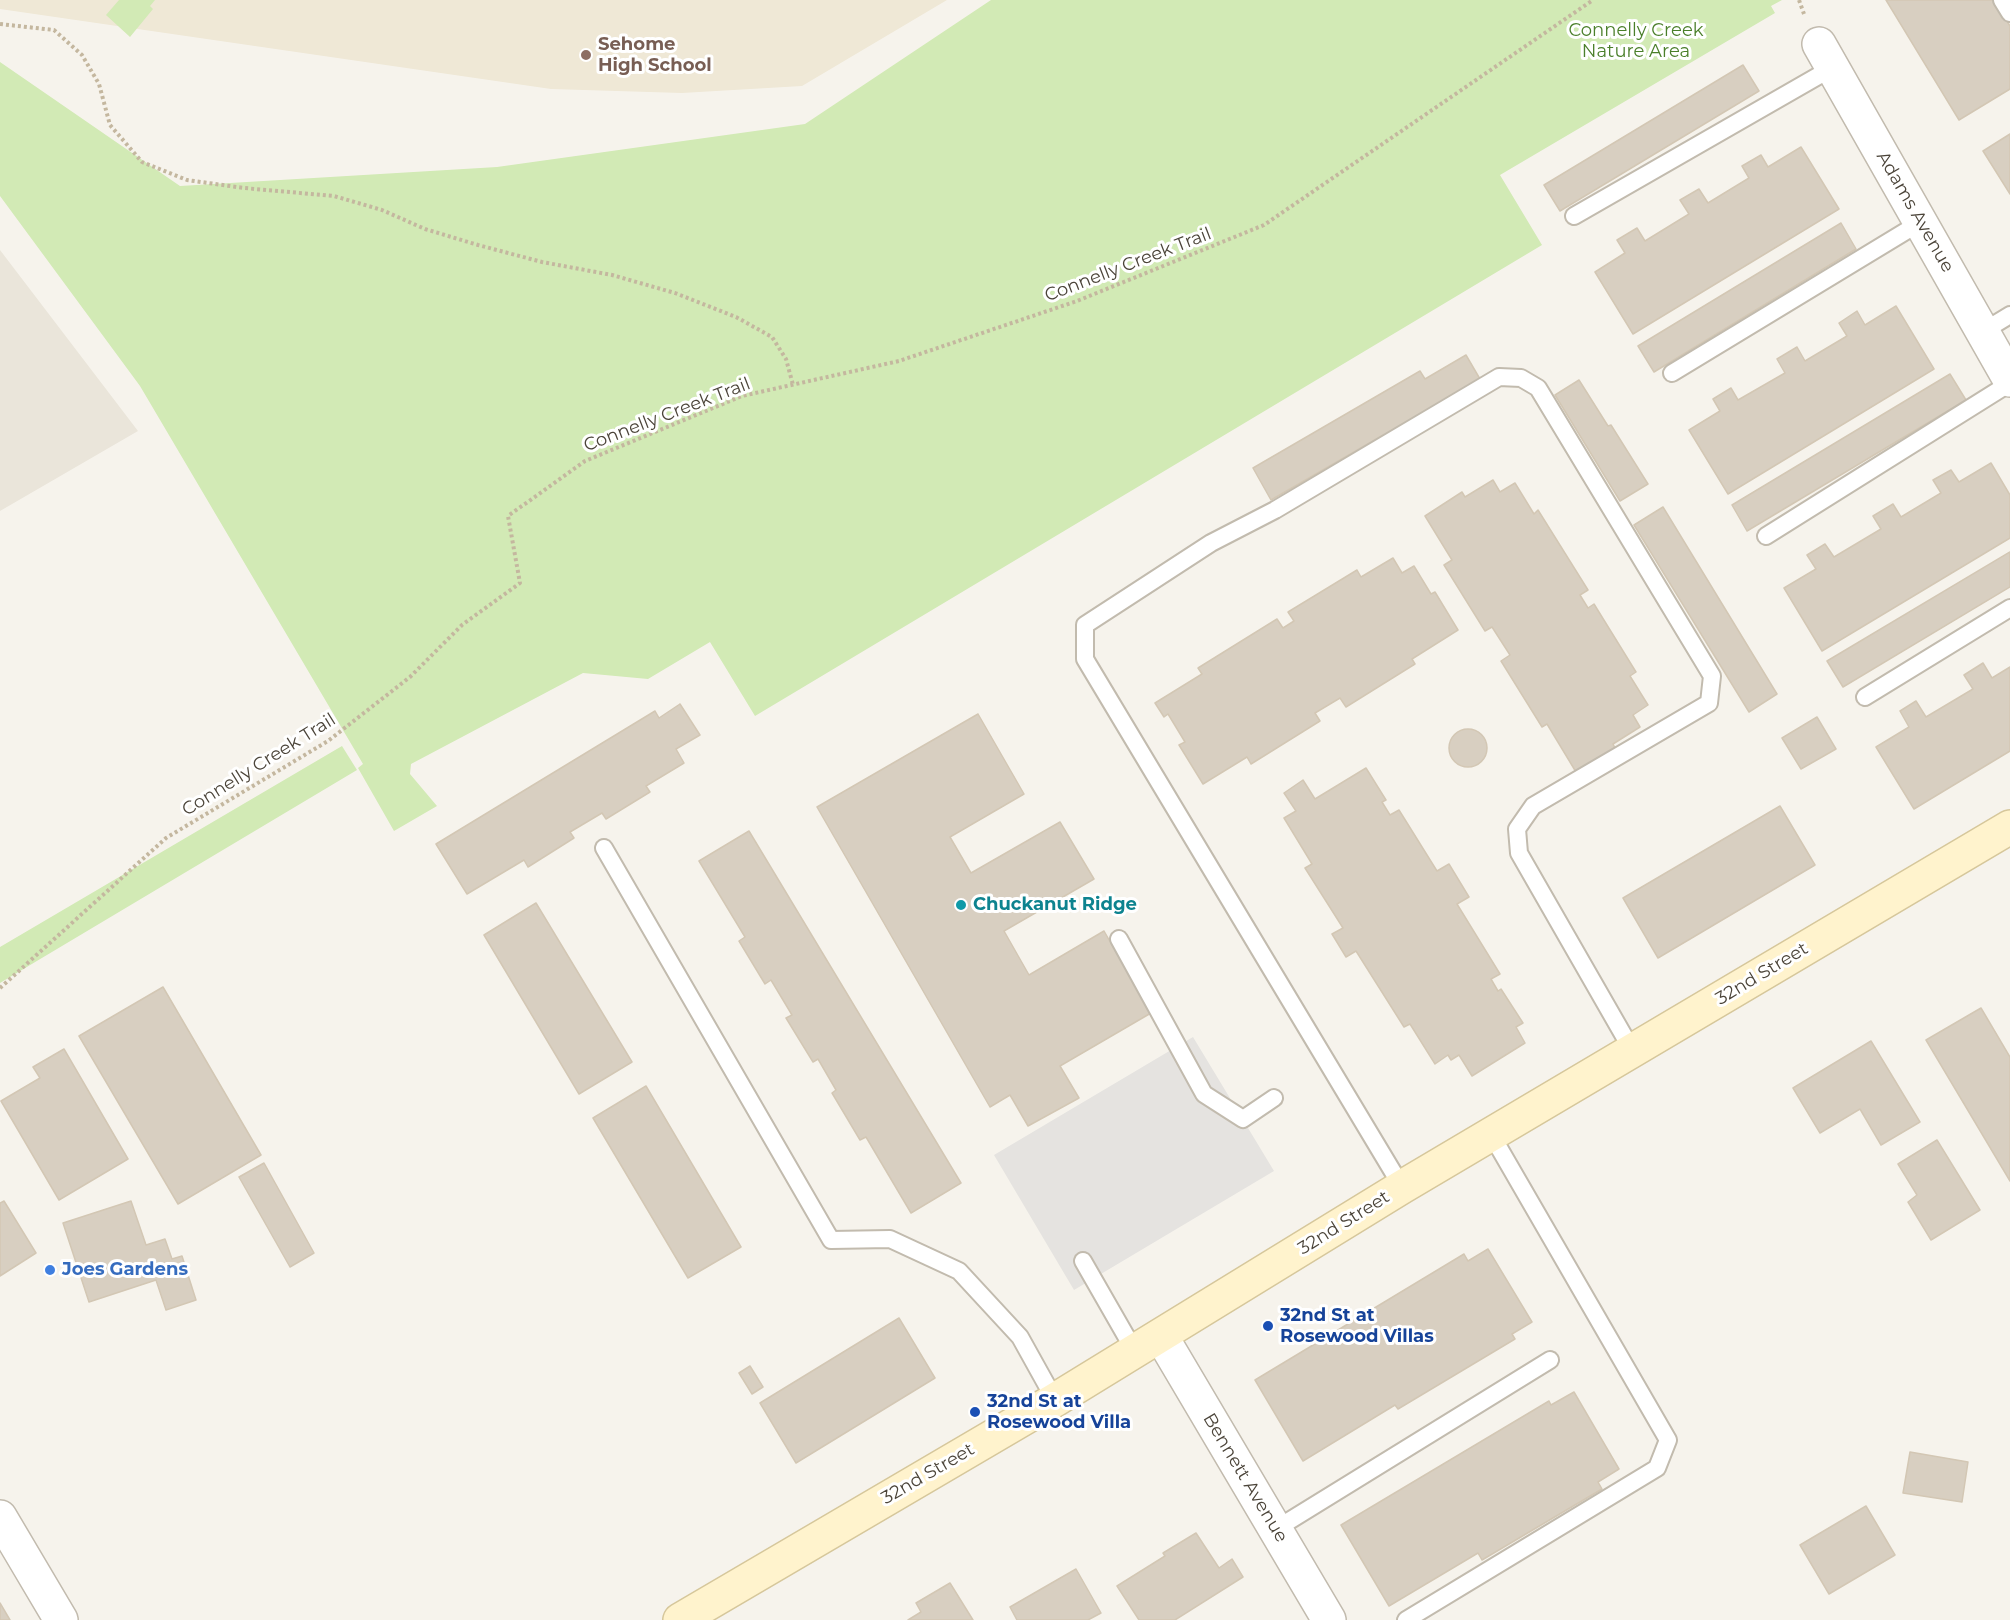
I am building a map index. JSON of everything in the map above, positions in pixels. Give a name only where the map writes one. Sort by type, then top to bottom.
[{"type":"street","name":"Adams Avenue","points":[[1826,56],[2010,382]]},
{"type":"street","name":"32nd Street","points":[[680,1620],[1055,1400],[1402,1187],[2010,827]]},
{"type":"street","name":"Bennett Avenue","points":[[1148,1343],[1276,1529],[1329,1620]]},
{"type":"street","points":[[0,1517],[61,1620]]},
{"type":"lane","points":[[2002,0],[2010,13]]},
{"type":"lane","points":[[1574,216],[1826,56]]},
{"type":"lane","points":[[1672,373],[1920,222]]},
{"type":"lane","points":[[1982,332],[2010,315]]},
{"type":"lane","points":[[1402,1187],[1085,659],[1085,625],[1211,543],[1275,510],[1499,377],[1521,378],[1538,388],[1712,676],[1709,703],[1533,806],[1516,829],[1519,853],[1632,1050]]},
{"type":"lane","points":[[1766,536],[2010,382]]},
{"type":"lane","points":[[1865,696],[2010,608]]},
{"type":"lane","points":[[604,848],[831,1240],[890,1239],[959,1271],[1020,1337],[1055,1400]]},
{"type":"lane","points":[[1119,939],[1204,1094],[1243,1119],[1274,1098]]},
{"type":"lane","points":[[1406,1620],[1657,1468],[1668,1440],[1491,1134]]},
{"type":"lane","points":[[1083,1261],[1148,1343]]},
{"type":"lane","points":[[1276,1529],[1550,1360]]},
{"type":"path","name":"Connelly Creek Trail","points":[[0,988],[166,838],[328,741],[410,677],[462,626],[520,583],[508,516],[585,461],[742,396],[899,361],[1077,301],[1264,225],[1593,0]]},
{"type":"path","points":[[0,24],[54,30],[82,55],[99,84],[110,125],[142,162],[187,180],[334,196],[382,210],[425,229],[478,245],[542,262],[612,275],[675,293],[736,317],[772,337],[786,359],[793,385]]},
{"type":"shaded area","name":"Sehome High School","points":[[0,0],[947,0],[802,86],[682,93],[551,89],[0,9]]},
{"type":"shaded area","points":[[0,250],[138,431],[0,511]]},
{"type":"shaded area","points":[[1193,1037],[1274,1171],[1074,1290],[994,1155]]},
{"type":"green space","points":[[119,0],[155,0],[150,6],[153,9],[130,37],[106,15]]},
{"type":"green space","name":"Connelly Creek Nature Area","points":[[991,0],[1782,0],[1771,6],[1775,13],[1500,175],[1542,245],[755,716],[710,642],[648,679],[583,673],[411,764],[410,774],[437,806],[394,831],[358,768],[363,764],[140,386],[0,196],[0,62],[180,186],[497,167],[805,124]]},
{"type":"green space","points":[[342,746],[357,770],[0,983],[0,947]]},
{"type":"building","points":[[1886,0],[1994,0],[2010,26],[2010,89],[1959,120]]},
{"type":"building","points":[[1743,65],[1759,91],[1560,211],[1544,185]]},
{"type":"building","points":[[2010,134],[2010,194],[1983,151]]},
{"type":"building","points":[[1801,147],[1839,209],[1633,334],[1595,272],[1625,253],[1617,240],[1637,228],[1645,241],[1689,214],[1680,200],[1699,189],[1708,203],[1749,178],[1742,166],[1761,155],[1768,167]]},
{"type":"building","points":[[1841,223],[1856,249],[1654,372],[1638,346]]},
{"type":"building","points":[[1896,306],[1934,369],[1728,494],[1689,430],[1720,411],[1713,399],[1731,388],[1738,400],[1785,373],[1777,359],[1797,347],[1805,361],[1847,336],[1839,323],[1857,311],[1865,325]]},
{"type":"building","points":[[1466,355],[1480,379],[1271,500],[1253,468],[1420,371],[1425,379]]},
{"type":"building","points":[[1950,374],[1966,400],[1747,531],[1732,505]]},
{"type":"building","points":[[1579,380],[1648,484],[1620,501],[1555,395]]},
{"type":"building","points":[[1991,463],[2010,495],[2010,538],[1822,651],[1784,588],[1816,569],[1807,555],[1825,544],[1834,557],[1881,529],[1873,516],[1893,504],[1901,517],[1941,493],[1933,480],[1951,470],[1959,482]]},
{"type":"building","points":[[1493,480],[1500,492],[1515,483],[1534,514],[1538,510],[1588,590],[1580,595],[1588,608],[1594,604],[1636,672],[1630,676],[1648,705],[1633,715],[1640,727],[1613,744],[1615,748],[1576,772],[1547,724],[1542,727],[1501,661],[1510,655],[1492,627],[1485,631],[1444,565],[1452,560],[1425,516],[1462,492],[1465,497]]},
{"type":"building","points":[[1663,507],[1777,694],[1749,712],[1634,525]]},
{"type":"building","points":[[2010,552],[2010,587],[1843,687],[1827,661]]},
{"type":"building","points":[[1393,558],[1402,573],[1414,566],[1431,594],[1435,592],[1458,630],[1412,659],[1415,664],[1346,707],[1340,698],[1315,713],[1320,721],[1251,764],[1247,757],[1203,784],[1179,745],[1185,742],[1168,714],[1164,717],[1155,703],[1202,674],[1198,668],[1277,619],[1283,628],[1294,621],[1288,612],[1357,570],[1361,577]]},
{"type":"building","points":[[1983,663],[1992,678],[2010,667],[2010,751],[1914,809],[1876,747],[1909,727],[1900,711],[1916,701],[1926,717],[1973,689],[1964,675]]},
{"type":"building","points":[[680,704],[700,735],[676,749],[684,763],[646,786],[650,792],[606,819],[602,813],[570,832],[574,838],[528,867],[524,860],[467,894],[436,844],[655,711],[659,718]]},
{"type":"building","name":"Chuckanut Ridge","points":[[978,714],[1024,794],[950,837],[971,873],[1060,822],[1094,879],[1004,931],[1029,975],[1104,931],[1151,1013],[1060,1066],[1079,1098],[1028,1126],[1010,1095],[990,1107],[817,807]]},
{"type":"building","points":[[1817,717],[1836,749],[1801,769],[1782,738]]},
{"type":"building","points":[[1468,729],[1481,735],[1487,748],[1481,761],[1468,767],[1455,761],[1449,748],[1455,735]]},
{"type":"building","points":[[1366,768],[1386,800],[1382,802],[1390,815],[1399,810],[1437,871],[1449,864],[1469,897],[1457,904],[1500,974],[1491,979],[1498,991],[1501,989],[1523,1023],[1516,1027],[1525,1043],[1472,1076],[1459,1055],[1451,1060],[1448,1055],[1435,1064],[1410,1024],[1404,1027],[1356,951],[1346,957],[1332,934],[1343,928],[1305,868],[1312,864],[1284,818],[1296,811],[1284,793],[1303,780],[1315,799]]},
{"type":"building","points":[[1780,806],[1815,865],[1658,958],[1623,898]]},
{"type":"building","points":[[749,831],[961,1183],[911,1213],[866,1137],[860,1140],[832,1093],[836,1090],[818,1059],[813,1062],[786,1018],[792,1015],[771,980],[765,984],[739,941],[745,937],[699,861]]},
{"type":"building","points":[[536,903],[632,1062],[579,1094],[484,935]]},
{"type":"building","points":[[163,987],[261,1155],[178,1204],[79,1036]]},
{"type":"building","points":[[1981,1008],[2010,1057],[2010,1181],[1926,1040]]},
{"type":"building","points":[[1871,1041],[1920,1122],[1881,1145],[1860,1109],[1820,1133],[1793,1088]]},
{"type":"building","points":[[64,1049],[128,1159],[59,1200],[1,1101],[40,1078],[33,1067]]},
{"type":"building","points":[[646,1086],[741,1247],[688,1278],[593,1118]]},
{"type":"building","points":[[1937,1140],[1980,1210],[1931,1240],[1908,1202],[1917,1195],[1898,1164]]},
{"type":"building","points":[[264,1163],[314,1253],[290,1267],[239,1177]]},
{"type":"building","points":[[4,1201],[36,1253],[0,1276],[0,1203]]},
{"type":"building","points":[[131,1201],[146,1245],[165,1239],[172,1259],[182,1256],[196,1300],[166,1310],[156,1280],[89,1302],[63,1223]]},
{"type":"building","points":[[1488,1249],[1532,1322],[1512,1334],[1515,1339],[1398,1409],[1395,1405],[1303,1461],[1255,1380],[1464,1254],[1468,1261]]},
{"type":"building","points":[[899,1318],[935,1378],[796,1463],[760,1403]]},
{"type":"building","points":[[750,1366],[763,1387],[752,1394],[739,1373]]},
{"type":"building","points":[[1574,1392],[1619,1469],[1598,1482],[1602,1489],[1482,1560],[1478,1553],[1389,1606],[1341,1525],[1549,1401],[1551,1405]]},
{"type":"building","points":[[1910,1452],[1968,1462],[1962,1502],[1903,1493]]},
{"type":"building","points":[[1866,1506],[1895,1555],[1829,1594],[1800,1545]]},
{"type":"building","points":[[1196,1533],[1219,1568],[1232,1559],[1243,1577],[1175,1620],[1139,1620],[1117,1586],[1165,1556],[1163,1553]]},
{"type":"building","points":[[1076,1569],[1101,1613],[1088,1620],[1017,1620],[1010,1607]]},
{"type":"building","points":[[950,1583],[973,1620],[908,1620],[921,1612],[916,1603]]},
{"type":"building","points":[[0,1603],[10,1620],[0,1620]]},
{"type":"place","name":"Sehome High School","points":[[586,55]]},
{"type":"place","name":"Chuckanut Ridge","points":[[961,905]]},
{"type":"place","name":"Joes Gardens","points":[[50,1270]]},
{"type":"place","name":"32nd St at Rosewood Villas","points":[[1268,1326]]},
{"type":"place","name":"32nd St at Rosewood Villa","points":[[975,1412]]}]
